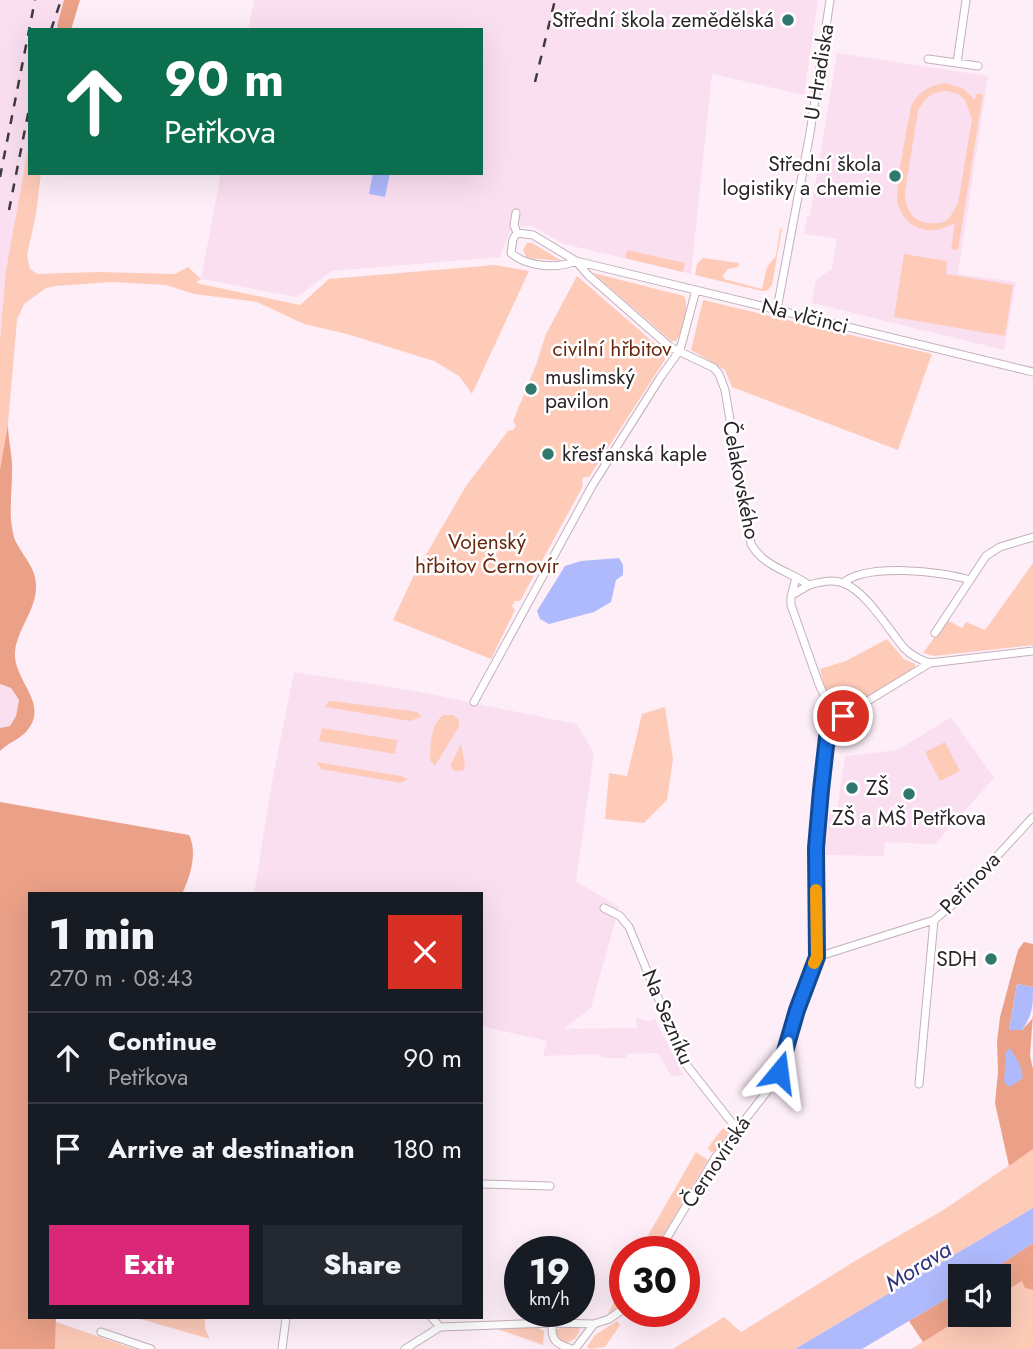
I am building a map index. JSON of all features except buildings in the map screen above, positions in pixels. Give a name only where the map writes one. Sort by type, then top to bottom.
[{"type":"street","name":"U Hradiska","points":[[777,309],[810,133],[830,0]]},
{"type":"street","points":[[957,63],[966,0]]},
{"type":"street","points":[[928,59],[978,66]]},
{"type":"street","points":[[516,214],[514,225],[517,233]]},
{"type":"street","name":"Na vlčinci","points":[[576,261],[566,266],[518,260],[511,253],[513,239],[517,233],[533,235],[576,261],[1033,372]]},
{"type":"street","name":"Čelakovského","points":[[576,261],[588,275],[670,347],[713,368],[723,384],[751,544],[761,558],[809,585]]},
{"type":"street","points":[[474,702],[592,486],[680,350],[696,290]]},
{"type":"street","points":[[935,633],[986,556],[992,551],[1033,537]]},
{"type":"street","points":[[843,583],[852,576],[889,570],[970,580]]},
{"type":"street","points":[[796,578],[792,608],[817,680],[836,722]]},
{"type":"street","points":[[792,595],[809,585],[824,581],[843,583],[862,596],[911,655],[930,663]]},
{"type":"street","points":[[817,957],[816,837],[826,743],[836,722],[930,663],[1033,651]]},
{"type":"street","name":"Peřinova","points":[[817,957],[934,920],[952,905],[1033,817]]},
{"type":"street","name":"Na Sezníku","points":[[604,908],[620,916],[629,927],[685,1063],[736,1128]]},
{"type":"street","points":[[919,1084],[934,920]]},
{"type":"street","name":"Černovírská","points":[[668,1236],[715,1158],[769,1089],[779,1072],[797,1010],[817,957]]},
{"type":"street","points":[[483,1184],[550,1186]]},
{"type":"street","points":[[282,1349],[286,1319]]},
{"type":"street","points":[[433,1319],[440,1327]]},
{"type":"street","points":[[405,1349],[440,1327],[504,1325]]},
{"type":"street","points":[[552,1327],[551,1336],[556,1344],[577,1348],[592,1327]]},
{"type":"street","points":[[101,1332],[151,1349]]},
{"type":"shaded area","points":[[0,0],[64,0],[57,28],[28,28],[28,149],[6,270],[0,339]]},
{"type":"shaded area","points":[[64,0],[80,0],[72,28],[57,26]]},
{"type":"shaded area","points":[[254,0],[818,0],[804,95],[712,74],[691,274],[564,244],[530,225],[510,230],[500,257],[332,271],[297,297],[201,279],[221,175],[483,175],[483,28],[248,28]]},
{"type":"shaded area","name":"Střední škola logistiky a chemie","points":[[837,53],[988,76],[958,274],[1016,282],[1004,350],[812,303],[816,280],[832,269],[837,239],[804,234],[807,216],[810,216]]},
{"type":"shaded area","points":[[8,424],[12,467],[12,529],[31,566],[36,585],[33,602],[19,635],[15,652],[16,663],[35,712],[33,722],[26,732],[0,751],[0,728],[10,726],[16,716],[19,700],[11,688],[0,684],[0,469]]},
{"type":"shaded area","points":[[294,672],[409,690],[577,724],[594,753],[576,881],[619,907],[591,1008],[564,1029],[637,1028],[636,1018],[649,1021],[655,1019],[683,1075],[671,1076],[658,1053],[627,1054],[626,1058],[602,1058],[599,1054],[543,1056],[547,1041],[483,1026],[483,892],[254,892],[272,782]]},
{"type":"shaded area","points":[[0,684],[11,688],[19,700],[16,716],[10,726],[0,728]]},
{"type":"shaded area","name":"ZŠ a MŠ Petřkova","points":[[951,717],[994,778],[935,844],[885,842],[884,856],[825,855],[830,811],[837,811],[845,756],[898,750]]},
{"type":"shaded area","points":[[0,802],[189,835],[193,857],[183,892],[28,892],[28,1319],[56,1319],[55,1349],[0,1349]]},
{"type":"shaded area","points":[[1024,942],[1033,944],[1033,987],[1017,984],[1009,1030],[1022,1030],[1033,1014],[1030,1056],[1033,1069],[1033,1149],[1009,1166],[995,1103],[997,1042],[1000,1017],[1018,950]]},
{"type":"shaded area","points":[[1033,1243],[1033,1290],[1025,1288],[1022,1281],[1011,1288],[1011,1264],[1001,1264]]},
{"type":"shaded area","points":[[948,1298],[948,1326],[923,1342],[909,1321]]},
{"type":"green space","points":[[946,83],[964,89],[975,100],[976,94],[983,94],[958,250],[951,249],[955,223],[938,230],[919,228],[901,212],[897,196],[911,106],[921,93]],"holes":[[[947,91],[958,94],[965,100],[972,119],[958,203],[944,222],[928,223],[911,214],[905,192],[918,111],[923,102],[933,94]]]},
{"type":"green space","points":[[28,149],[28,175],[41,175],[27,255],[30,269],[37,274],[175,274],[188,267],[201,279],[196,283],[300,305],[329,279],[495,265],[529,271],[472,394],[459,376],[434,361],[347,334],[304,324],[257,302],[194,294],[166,285],[112,282],[46,288],[24,304],[17,320],[8,424],[0,469],[0,339],[6,270]]},
{"type":"green space","points":[[782,228],[772,285],[768,290],[762,291],[695,275],[697,264],[703,258],[739,263],[738,267],[728,269],[723,275],[724,279],[762,289],[767,267],[776,256]]},
{"type":"green space","points":[[527,243],[532,243],[562,261],[527,258],[523,250]]},
{"type":"green space","points":[[627,250],[685,263],[683,272],[625,258]]},
{"type":"green space","points":[[904,254],[947,261],[946,274],[1013,285],[1005,336],[894,317]]},
{"type":"green space","points":[[593,273],[684,296],[685,319],[676,341],[671,341]]},
{"type":"green space","name":"Vojenský hřbitov Černovír","points":[[577,276],[668,355],[589,477],[582,480],[583,486],[520,601],[515,601],[512,606],[515,610],[491,659],[393,620],[413,577],[466,486],[508,431],[516,426],[513,421],[546,334]]},
{"type":"green space","points":[[703,300],[932,354],[898,450],[732,387],[725,370],[691,350]]},
{"type":"green space","points":[[1033,563],[1033,645],[934,656],[923,653],[947,620],[962,628],[966,622],[985,630]]},
{"type":"green space","points":[[887,639],[904,659],[915,664],[915,671],[837,714],[826,694],[820,669],[846,661]]},
{"type":"green space","points":[[332,701],[418,712],[421,717],[410,721],[325,707]]},
{"type":"green space","points":[[665,707],[673,759],[667,800],[644,823],[605,819],[609,773],[627,776],[642,714]]},
{"type":"green space","points":[[444,715],[453,715],[459,720],[459,726],[435,766],[430,760],[432,735],[436,723]]},
{"type":"green space","points":[[322,728],[397,740],[395,754],[319,741]]},
{"type":"green space","points":[[945,742],[960,771],[940,781],[925,752]]},
{"type":"green space","points":[[461,744],[465,765],[464,770],[456,771],[451,764]]},
{"type":"green space","points":[[316,762],[408,779],[401,783],[321,769]]},
{"type":"green space","points":[[726,1128],[729,1132],[716,1151],[711,1152],[709,1146],[722,1129]]},
{"type":"green space","points":[[1033,1149],[1033,1208],[795,1349],[673,1349],[724,1317],[741,1332],[945,1209]]},
{"type":"green space","points":[[696,1152],[708,1160],[663,1236],[648,1236]]},
{"type":"green space","points":[[1022,1281],[1033,1290],[1033,1349],[911,1349],[948,1326],[1011,1327],[1011,1288]]},
{"type":"green space","points":[[140,1319],[205,1319],[205,1329],[210,1339]]},
{"type":"green space","points":[[56,1322],[135,1349],[55,1349]]},
{"type":"green space","points":[[609,1326],[619,1327],[605,1347],[590,1349],[587,1347],[595,1335]]},
{"type":"green space","points":[[537,1327],[544,1331],[543,1345],[497,1329]]},
{"type":"green space","points":[[556,1329],[580,1329],[576,1338],[567,1343],[558,1341]]},
{"type":"water","points":[[373,175],[390,175],[385,197],[369,194]]},
{"type":"water","points":[[619,558],[623,565],[623,575],[616,580],[611,602],[594,612],[549,624],[540,619],[537,611],[565,566],[581,561]]},
{"type":"water","points":[[1017,984],[1033,987],[1032,1010],[1022,1030],[1009,1030]]},
{"type":"water","points":[[1010,1048],[1020,1065],[1023,1078],[1010,1087],[1004,1082],[1006,1052]]},
{"type":"water","points":[[1033,1208],[1033,1243],[1001,1264],[948,1264],[948,1298],[862,1349],[795,1349]]},
{"type":"railway","points":[[29,28],[35,0]]},
{"type":"railway","points":[[52,28],[61,0]]},
{"type":"railway","points":[[535,82],[555,0]]},
{"type":"railway","points":[[0,177],[28,35]]},
{"type":"railway","points":[[9,210],[28,114]]},
{"type":"slow traffic","points":[[814,963],[817,957],[816,890]]},
{"type":"place","name":"Střední škola zemědělská","points":[[788,20]]},
{"type":"place","name":"Střední škola logistiky a chemie","points":[[895,176]]},
{"type":"place","name":"muslimský pavilon","points":[[531,389]]},
{"type":"place","name":"křesťanská kaple","points":[[548,454]]},
{"type":"place","name":"ZŠ","points":[[852,788]]},
{"type":"place","name":"ZŠ a MŠ Petřkova","points":[[909,794]]},
{"type":"place","name":"SDH","points":[[991,959]]},
{"type":"route","points":[[779,1072],[797,1010],[817,957],[816,837],[826,743],[829,732],[843,716]]},
{"type":"park label","name":"civilní hřbitov","points":[[612,349]]},
{"type":"water label","name":"Morava","points":[[918,1266]]}]
